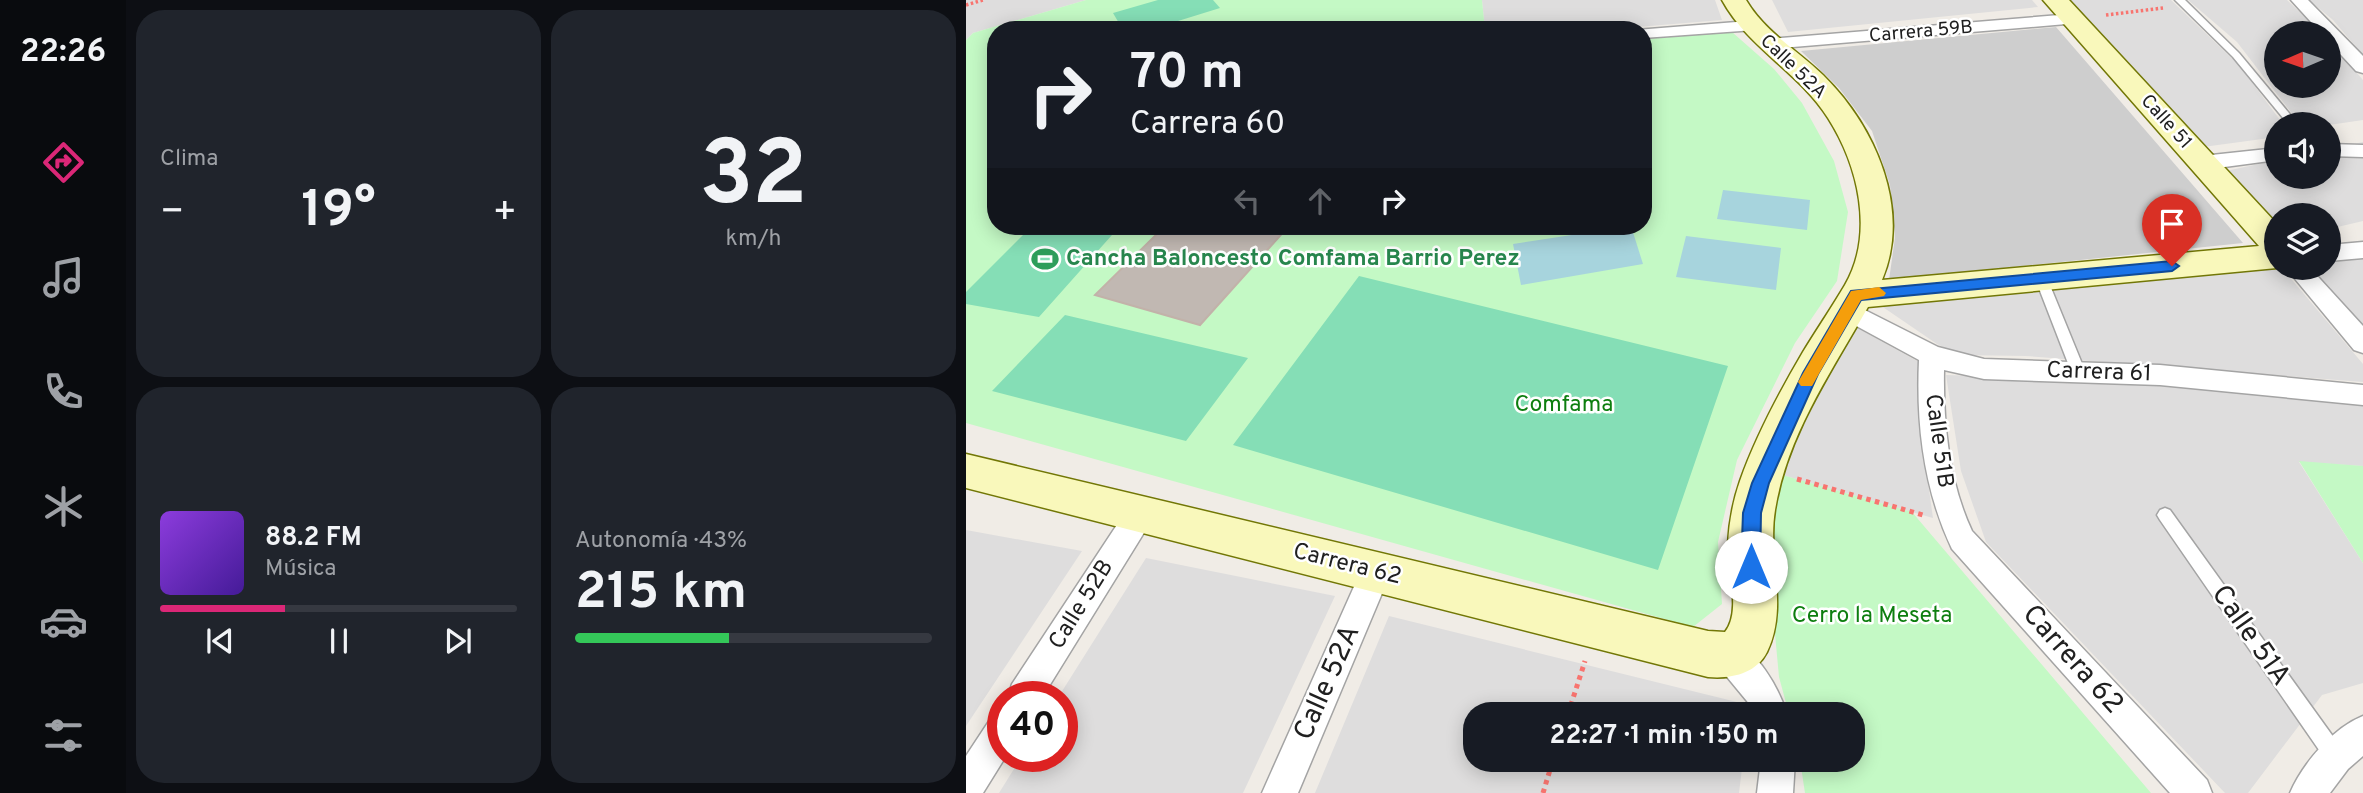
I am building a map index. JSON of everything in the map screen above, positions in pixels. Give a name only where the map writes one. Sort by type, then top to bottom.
[{"type":"street","name":"Calle 52A","points":[[1729,655],[1745,644],[1754,628],[1749,551],[1752,513],[1766,471],[1811,373],[1871,264],[1877,232],[1874,193],[1865,163],[1851,134],[1820,90],[1760,35],[1734,0]]},
{"type":"street","points":[[2299,0],[2363,67]]},
{"type":"street","name":"Carrera 59B","points":[[1652,33],[1760,35],[2063,10]]},
{"type":"street","name":"Calle 51","points":[[2063,10],[2264,231]]},
{"type":"street","points":[[2341,150],[2363,150]]},
{"type":"street","points":[[2202,163],[2264,156]]},
{"type":"street","points":[[2341,252],[2363,250]]},
{"type":"street","points":[[1852,302],[2041,278],[2264,257]]},
{"type":"street","points":[[2308,280],[2363,343]]},
{"type":"street","name":"Carrera 61","points":[[1852,302],[1932,358],[1984,369],[2173,376],[2363,395]]},
{"type":"street","name":"Calle 51B","points":[[1932,358],[1931,408],[1953,524]]},
{"type":"street","name":"Carrera 62","points":[[966,471],[1595,627],[1708,654],[1729,655]]},
{"type":"street","name":"Calle 52B","points":[[1034,681],[1140,514]]},
{"type":"street","name":"Carrera 62","points":[[1953,524],[1962,540],[2194,793]]},
{"type":"street","name":"Calle 52A","points":[[1280,793],[1376,572]]},
{"type":"street","points":[[1729,655],[1751,678],[1766,702]]},
{"type":"street","points":[[2308,793],[2336,757],[2363,733]]},
{"type":"street","points":[[966,788],[987,755]]},
{"type":"street","points":[[1775,793],[1777,772]]},
{"type":"lane","points":[[2183,2],[2236,55],[2283,112]]},
{"type":"lane","points":[[2041,278],[2078,371]]},
{"type":"lane","name":"Calle 51A","points":[[2165,515],[2336,757]]},
{"type":"path","points":[[966,5],[983,0]]},
{"type":"path","points":[[2063,10],[2183,2]]},
{"type":"path","points":[[1766,471],[1953,524]]},
{"type":"path","points":[[1572,702],[1595,627]]},
{"type":"path","points":[[1543,793],[1549,772]]},
{"type":"shaded area","points":[[966,0],[1086,0],[1014,21],[987,21],[987,29],[973,33],[966,40]]},
{"type":"shaded area","points":[[1482,0],[1715,0],[1722,20],[1652,26],[1652,21],[1484,21]]},
{"type":"shaded area","points":[[1772,0],[2032,0],[2038,7],[1788,32]]},
{"type":"shaded area","points":[[2069,0],[2171,0],[2239,65],[2274,112],[2264,112],[2264,139],[2203,147]]},
{"type":"shaded area","points":[[2188,0],[2287,0],[2309,21],[2264,21],[2264,77],[2237,42]]},
{"type":"shaded area","points":[[2309,0],[2363,0],[2363,55],[2342,30],[2342,21],[2333,20]]},
{"type":"shaded area","points":[[2056,27],[2243,243],[1889,280],[1895,238],[1890,185],[1872,131],[1839,88],[1801,51]]},
{"type":"shaded area","points":[[2342,56],[2363,80],[2363,120],[2341,123],[2341,112],[2291,112],[2280,98],[2342,98]]},
{"type":"shaded area","points":[[2363,142],[2363,221],[2341,226],[2341,203],[2264,203],[2264,213],[2226,171],[2264,163],[2264,189],[2341,189],[2341,147]]},
{"type":"shaded area","points":[[2363,247],[2363,330],[2317,280],[2341,280],[2341,252]]},
{"type":"shaded area","points":[[2264,269],[2264,280],[2292,280],[2363,364],[2363,382],[2026,356],[1959,355],[1937,344],[1874,301]]},
{"type":"shaded area","points":[[1852,325],[1919,362],[1919,418],[1933,518],[1779,474]]},
{"type":"shaded area","points":[[1946,375],[2105,380],[2363,405],[2363,466],[2299,462],[2363,563],[2363,683],[2322,695],[2248,793],[2225,793],[1986,542],[1961,471]]},
{"type":"shaded area","points":[[966,530],[1082,551],[996,681],[987,681],[987,694],[966,726]]},
{"type":"shaded area","points":[[1146,558],[1335,596],[1243,793],[999,793],[1012,772],[1078,772],[1078,681],[1068,681]]},
{"type":"shaded area","points":[[1389,616],[1737,702],[1463,702],[1463,772],[1742,772],[1739,793],[1315,793]]},
{"type":"green space","name":"Comfama","points":[[1086,0],[1482,0],[1484,21],[1014,21]]},
{"type":"green space","points":[[1158,0],[1213,0],[1220,8],[1178,21],[1118,21],[1113,13]]},
{"type":"green space","name":"Comfama","points":[[987,29],[987,235],[1652,235],[1652,38],[1732,32],[1774,69],[1802,103],[1834,161],[1848,212],[1837,281],[1795,343],[1737,460],[1718,542],[1722,604],[1693,627],[966,423],[966,40],[973,33]]},
{"type":"green space","name":"Cancha Baloncesto Comfama Barrio Perez","points":[[1023,235],[1112,235],[1039,317],[966,304],[966,292]]},
{"type":"green space","points":[[1359,276],[1728,366],[1658,570],[1233,445]]},
{"type":"green space","points":[[1065,315],[1248,358],[1186,441],[992,391]]},
{"type":"green space","points":[[2299,461],[2363,466],[2363,563]]},
{"type":"green space","name":"Cerro la Meseta","points":[[1779,474],[1912,512],[2151,793],[1805,793],[1802,772],[1865,772],[1865,702],[1786,702],[1779,677],[1765,526]]},
{"type":"water","points":[[1723,190],[1810,200],[1807,230],[1717,219]]},
{"type":"water","points":[[1572,235],[1634,235],[1643,264],[1521,285],[1513,244]]},
{"type":"water","points":[[1686,236],[1781,248],[1776,290],[1676,277]]},
{"type":"building","points":[[1156,235],[1281,235],[1200,325],[1095,295]]},
{"type":"slow traffic","points":[[1806,382],[1856,295],[1879,293]]},
{"type":"place","name":"Cancha Baloncesto Comfama Barrio Perez","points":[[1045,259]]},
{"type":"route","points":[[1751,567],[1749,551],[1752,513],[1760,483],[1786,421],[1856,295],[2172,266]]}]
